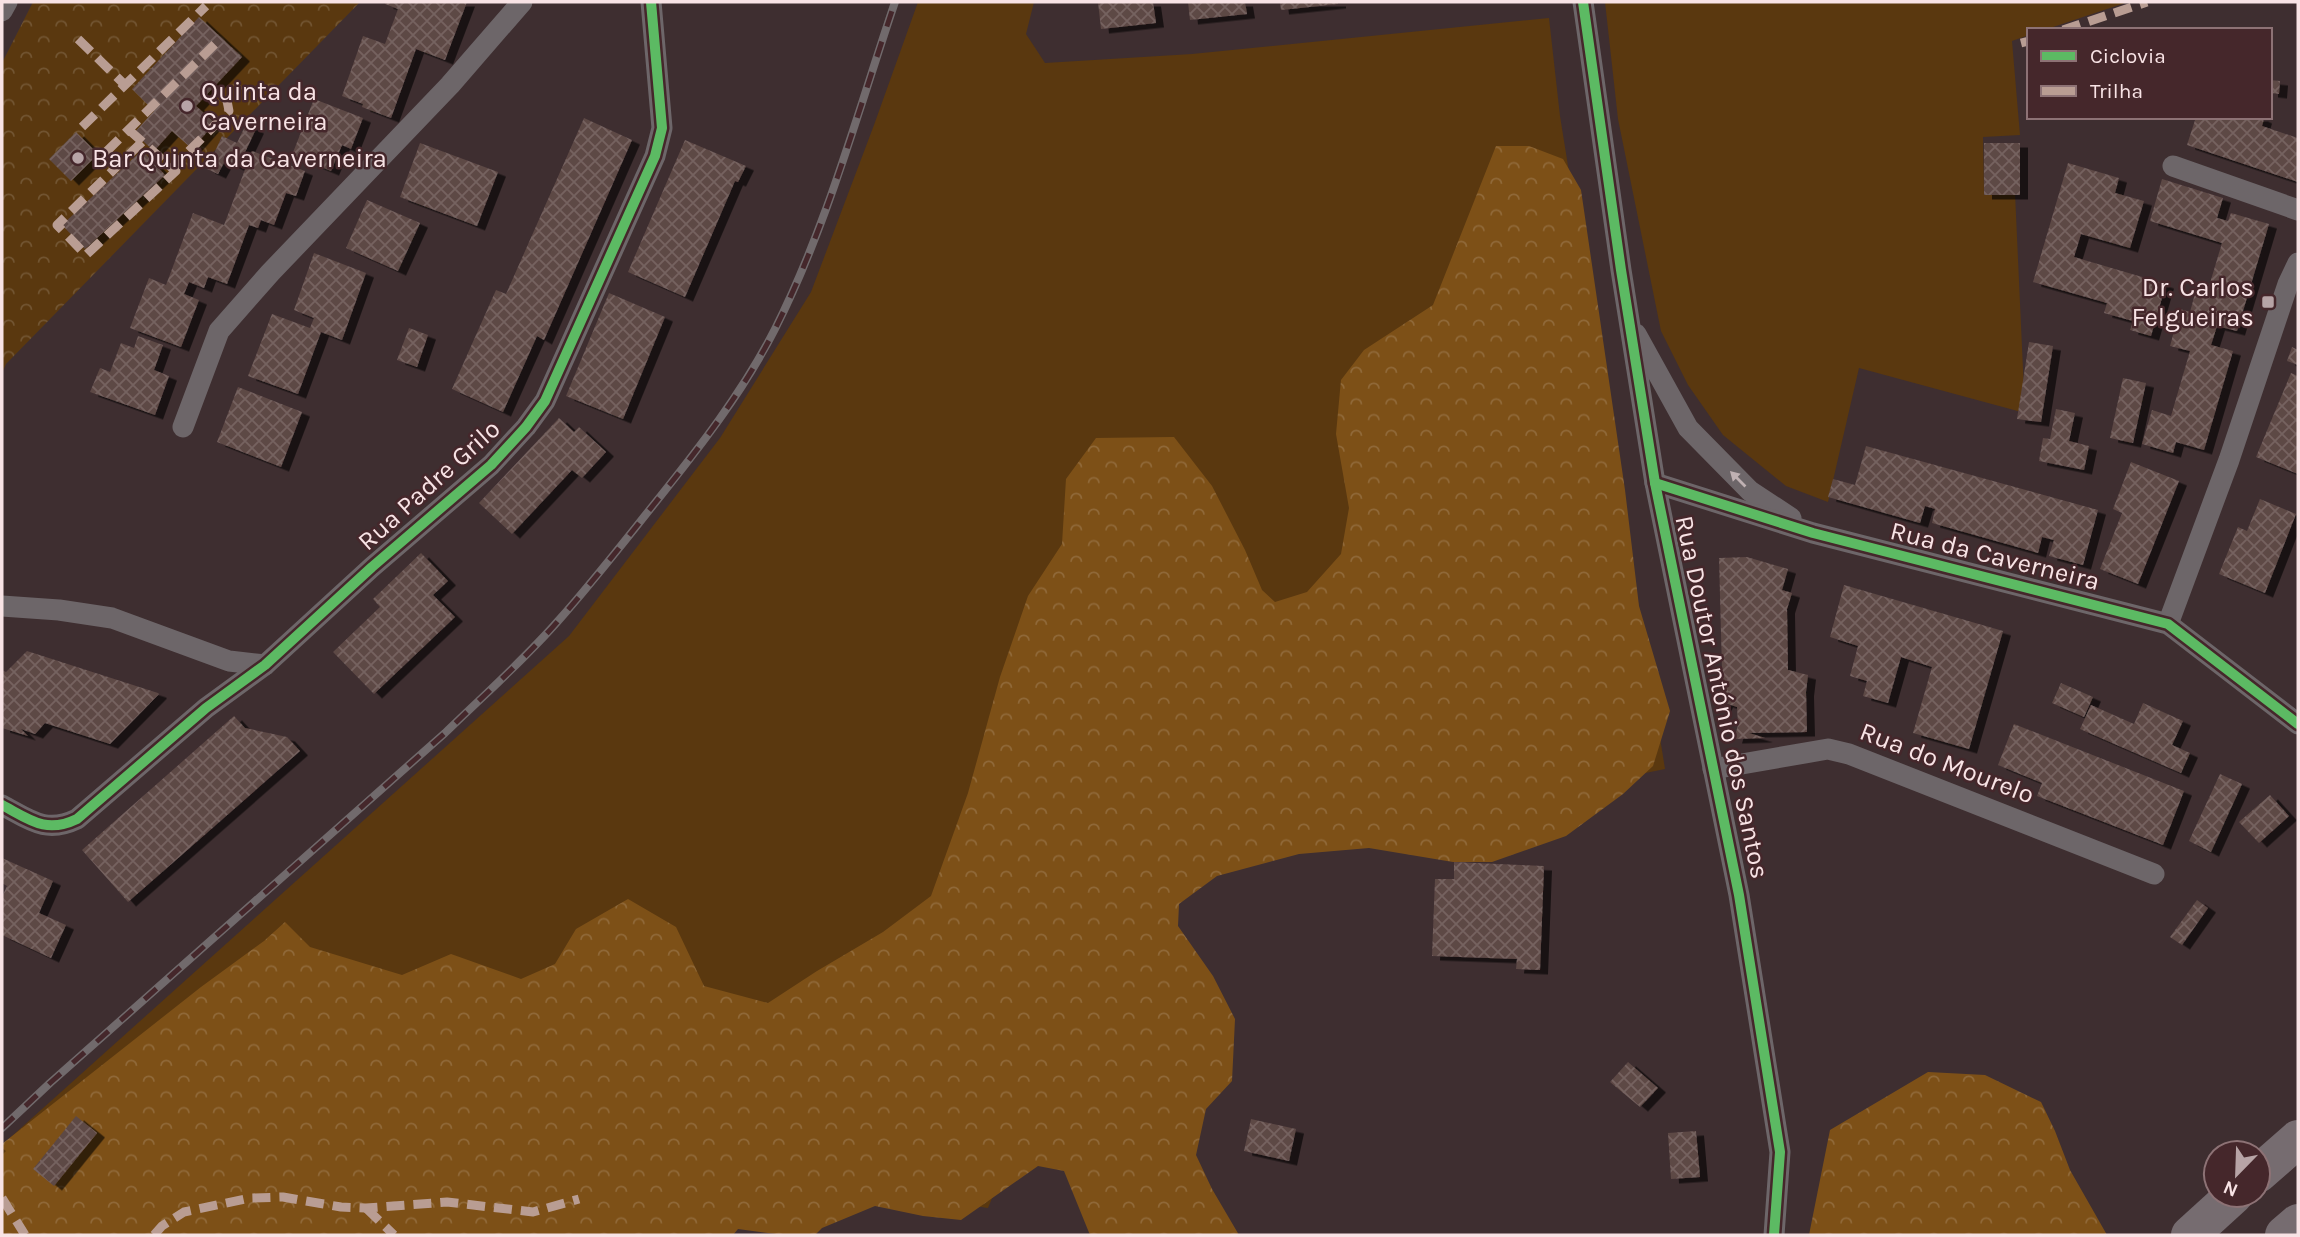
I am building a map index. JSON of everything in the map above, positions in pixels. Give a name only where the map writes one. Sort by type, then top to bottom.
[{"type":"highway","points":[[2272,1162],[2298,1139]]},
{"type":"highway","points":[[2190,1235],[2219,1209]]},
{"type":"highway","points":[[2284,1235],[2298,1223]]},
{"type":"street","points":[[2,11],[7,2]]},
{"type":"street","points":[[183,426],[219,331],[450,85],[522,2]]},
{"type":"street","name":"Rua Padre Grilo","points":[[2,805],[35,822],[53,827],[78,819],[206,708],[265,665],[491,465],[527,427],[545,401],[642,188],[660,138],[662,128],[652,2]]},
{"type":"street","name":"Rua Doutor António dos Santos","points":[[1583,2],[1629,322],[1656,483],[1739,895],[1780,1152],[1774,1235]]},
{"type":"street","points":[[2173,166],[2298,210]]},
{"type":"street","points":[[2168,624],[2229,460],[2288,284],[2298,263]]},
{"type":"street","name":"Rua da Caverneira","points":[[1629,322],[1688,429],[1750,491],[1813,533]]},
{"type":"street","name":"Rua da Caverneira","points":[[1656,483],[1813,533],[2168,624],[2298,724]]},
{"type":"street","points":[[2,606],[59,610],[112,618],[229,662],[265,665]]},
{"type":"street","name":"Rua do Mourelo","points":[[1713,769],[1828,749],[1849,754],[2154,874]]},
{"type":"green space","name":"Quinta da Caverneira","points":[[33,2],[360,2],[6,364],[2,373],[2,63]]},
{"type":"green space","points":[[918,2],[1034,2],[1026,34],[1045,63],[1192,54],[1549,18],[1560,116],[1665,769],[1401,823],[1190,871],[1109,915],[988,1208],[722,1170],[2,1235],[2,1145],[569,636],[720,438],[811,292]]},
{"type":"green space","points":[[1605,2],[2128,2],[2050,28],[2027,28],[2027,36],[2012,41],[2020,135],[1983,137],[1984,195],[2015,193],[2025,413],[1859,368],[1828,502],[1786,486],[1723,435],[1688,385],[1661,331],[1618,119]]},
{"type":"green space","points":[[1496,146],[1529,146],[1563,159],[1581,190],[1625,490],[1639,606],[1670,711],[1653,766],[1623,794],[1566,836],[1492,862],[1453,862],[1369,848],[1299,854],[1217,876],[1179,904],[1178,926],[1213,976],[1235,1019],[1232,1081],[1206,1109],[1196,1155],[1239,1235],[1090,1235],[1064,1171],[1038,1166],[961,1220],[923,1216],[875,1206],[822,1228],[815,1235],[784,1235],[738,1229],[733,1235],[2,1235],[2,1155],[6,1151],[2,1144],[285,922],[310,947],[402,975],[451,954],[521,979],[555,964],[576,929],[628,899],[676,927],[704,986],[768,1003],[883,932],[931,896],[968,793],[1000,677],[1028,596],[1062,544],[1066,479],[1096,438],[1174,437],[1212,486],[1262,590],[1275,602],[1307,592],[1341,554],[1349,508],[1336,434],[1341,380],[1364,350],[1433,305]]},
{"type":"green space","points":[[1928,1072],[1985,1075],[2041,1102],[2070,1170],[2107,1235],[1809,1235],[1830,1130]]},
{"type":"building","points":[[467,2],[445,60],[416,49],[391,118],[342,96],[363,36],[385,44],[398,9],[385,4]]},
{"type":"building","points":[[1098,2],[1153,2],[1156,23],[1101,29]]},
{"type":"building","points":[[1188,2],[1245,2],[1247,14],[1190,20]]},
{"type":"building","points":[[1280,2],[1338,2],[1338,4],[1281,10]]},
{"type":"building","points":[[199,17],[242,57],[196,106],[215,123],[192,149],[172,131],[154,151],[134,133],[154,111],[132,89]]},
{"type":"building","points":[[2272,80],[2280,81],[2279,94],[2272,93]]},
{"type":"building","points":[[314,99],[363,118],[351,149],[342,145],[331,171],[292,155]]},
{"type":"building","points":[[584,118],[632,140],[544,340],[537,336],[503,412],[452,389],[496,290],[506,294]]},
{"type":"building","points":[[2195,119],[2264,119],[2262,126],[2298,138],[2298,182],[2187,145]]},
{"type":"building","points":[[246,124],[256,129],[238,167],[225,161],[218,174],[207,169],[222,136],[237,143]]},
{"type":"building","points":[[76,132],[98,154],[71,181],[49,159]]},
{"type":"building","points":[[685,140],[746,166],[738,182],[735,181],[685,297],[628,272]]},
{"type":"building","points":[[420,143],[498,172],[477,226],[400,197]]},
{"type":"building","points":[[1984,143],[2020,143],[2020,195],[1984,195]]},
{"type":"building","points":[[142,150],[165,175],[85,249],[62,225]]},
{"type":"building","points":[[252,151],[305,171],[296,196],[286,193],[274,225],[261,220],[258,228],[249,225],[227,284],[208,277],[204,288],[189,282],[184,294],[199,300],[181,347],[130,328],[149,278],[166,285],[193,213],[224,225]]},
{"type":"building","points":[[2068,163],[2119,178],[2115,193],[2144,201],[2130,248],[2081,234],[2074,257],[2166,284],[2151,336],[2130,330],[2133,321],[2104,313],[2107,303],[2033,282]]},
{"type":"building","points":[[2162,179],[2223,198],[2217,218],[2228,221],[2231,213],[2269,224],[2237,331],[2217,326],[2211,345],[2233,351],[2204,450],[2176,442],[2173,453],[2142,444],[2152,410],[2171,416],[2190,351],[2170,346],[2180,309],[2190,312],[2196,290],[2207,293],[2222,243],[2150,221]]},
{"type":"building","points":[[367,200],[420,223],[398,271],[346,248]]},
{"type":"building","points":[[314,253],[366,273],[342,340],[321,332],[298,394],[248,376],[272,314],[310,328],[314,318],[294,310]]},
{"type":"building","points":[[609,293],[665,317],[623,419],[566,396]]},
{"type":"building","points":[[409,328],[428,335],[417,367],[397,360]]},
{"type":"building","points":[[138,336],[163,345],[154,370],[169,376],[155,415],[90,392],[100,368],[110,372],[121,343],[134,348]]},
{"type":"building","points":[[2029,342],[2053,346],[2041,422],[2017,419]]},
{"type":"building","points":[[2292,347],[2298,350],[2298,365],[2287,361]]},
{"type":"building","points":[[2291,373],[2298,376],[2298,474],[2256,457]]},
{"type":"building","points":[[2123,378],[2146,383],[2133,443],[2110,438]]},
{"type":"building","points":[[238,387],[302,412],[281,467],[217,442]]},
{"type":"building","points":[[2056,409],[2075,413],[2069,441],[2089,446],[2084,470],[2039,461],[2043,438],[2050,439]]},
{"type":"building","points":[[559,418],[574,432],[579,427],[606,452],[582,478],[572,470],[512,534],[479,503]]},
{"type":"building","points":[[1866,446],[2098,510],[2083,565],[2049,556],[2054,540],[2042,537],[2038,553],[1932,523],[1935,509],[1925,506],[1920,523],[1828,497],[1833,479],[1855,485]]},
{"type":"building","points":[[2131,462],[2179,481],[2138,584],[2100,569],[2122,513],[2113,509]]},
{"type":"building","points":[[2260,499],[2296,514],[2265,593],[2219,574],[2238,527],[2247,531]]},
{"type":"building","points":[[421,553],[448,581],[433,595],[455,617],[374,694],[333,652],[380,607],[373,599]]},
{"type":"building","points":[[1747,557],[1788,569],[1782,590],[1792,593],[1787,609],[1788,670],[1808,675],[1807,732],[1749,733],[1765,738],[1734,739],[1738,725],[1737,707],[1725,703],[1723,708],[1719,558]]},
{"type":"building","points":[[1844,585],[2003,631],[1969,749],[1913,733],[1932,667],[1901,657],[1888,703],[1863,696],[1867,681],[1850,676],[1858,646],[1830,637]]},
{"type":"building","points":[[27,651],[159,694],[110,744],[45,723],[35,734],[21,729],[28,736],[2,728],[2,670],[6,672]]},
{"type":"building","points":[[2061,683],[2093,697],[2084,717],[2052,703]]},
{"type":"building","points":[[2143,703],[2183,721],[2172,745],[2190,753],[2181,773],[2080,729],[2091,705],[2134,724]]},
{"type":"building","points":[[234,716],[245,728],[287,737],[300,751],[128,902],[82,850]]},
{"type":"building","points":[[2014,724],[2184,791],[2163,845],[2037,796],[2042,783],[1998,765]]},
{"type":"building","points":[[2220,774],[2242,784],[2211,852],[2189,841]]},
{"type":"building","points":[[2270,795],[2289,816],[2259,843],[2239,822]]},
{"type":"building","points":[[2,858],[53,881],[39,913],[66,925],[51,958],[2,935],[2,897],[7,886],[2,883]]},
{"type":"building","points":[[1454,862],[1544,866],[1540,970],[1516,969],[1517,959],[1432,956],[1435,879],[1454,879]]},
{"type":"building","points":[[2197,900],[2208,908],[2182,945],[2170,937]]},
{"type":"building","points":[[1628,1062],[1658,1088],[1640,1107],[1610,1082]]},
{"type":"building","points":[[76,1116],[97,1133],[54,1186],[33,1169]]},
{"type":"building","points":[[1251,1119],[1296,1129],[1289,1161],[1244,1151]]},
{"type":"building","points":[[1696,1131],[1700,1177],[1671,1179],[1668,1133]]},
{"type":"railway","points":[[2,1128],[445,733],[545,636],[607,563],[720,419],[775,329],[794,290],[826,209],[895,2]]},
{"type":"marked path","points":[[2069,28],[2147,2]]},
{"type":"marked path","points":[[82,127],[206,6]]},
{"type":"marked path","points":[[78,39],[125,85]]},
{"type":"marked path","points":[[106,152],[217,42]]},
{"type":"marked path","points":[[2021,43],[2027,42]]},
{"type":"marked path","points":[[129,130],[172,168],[229,111],[225,90]]},
{"type":"marked path","points":[[142,142],[57,225],[86,255],[176,171],[172,168]]},
{"type":"marked path","points":[[154,1235],[162,1226],[184,1212],[250,1198],[283,1197],[341,1207],[366,1208],[447,1202],[533,1212],[579,1199]]},
{"type":"marked path","points":[[2,1198],[25,1235]]},
{"type":"marked path","points":[[366,1208],[394,1235]]},
{"type":"cycle path","points":[[2,805],[30,820],[47,825],[77,819],[206,708],[265,665],[372,567],[491,465],[526,427],[545,401],[655,156],[662,128],[651,2]]},
{"type":"cycle path","points":[[1583,2],[1655,483],[1739,895],[1780,1152],[1774,1235]]},
{"type":"cycle path","points":[[1655,483],[1813,533],[2168,624],[2298,724]]},
{"type":"place","name":"Quinta da Caverneira","points":[[187,106]]},
{"type":"place","name":"Bar Quinta da Caverneira","points":[[78,158]]},
{"type":"place","name":"Dr. Carlos Felgueiras","points":[[2268,302]]}]
